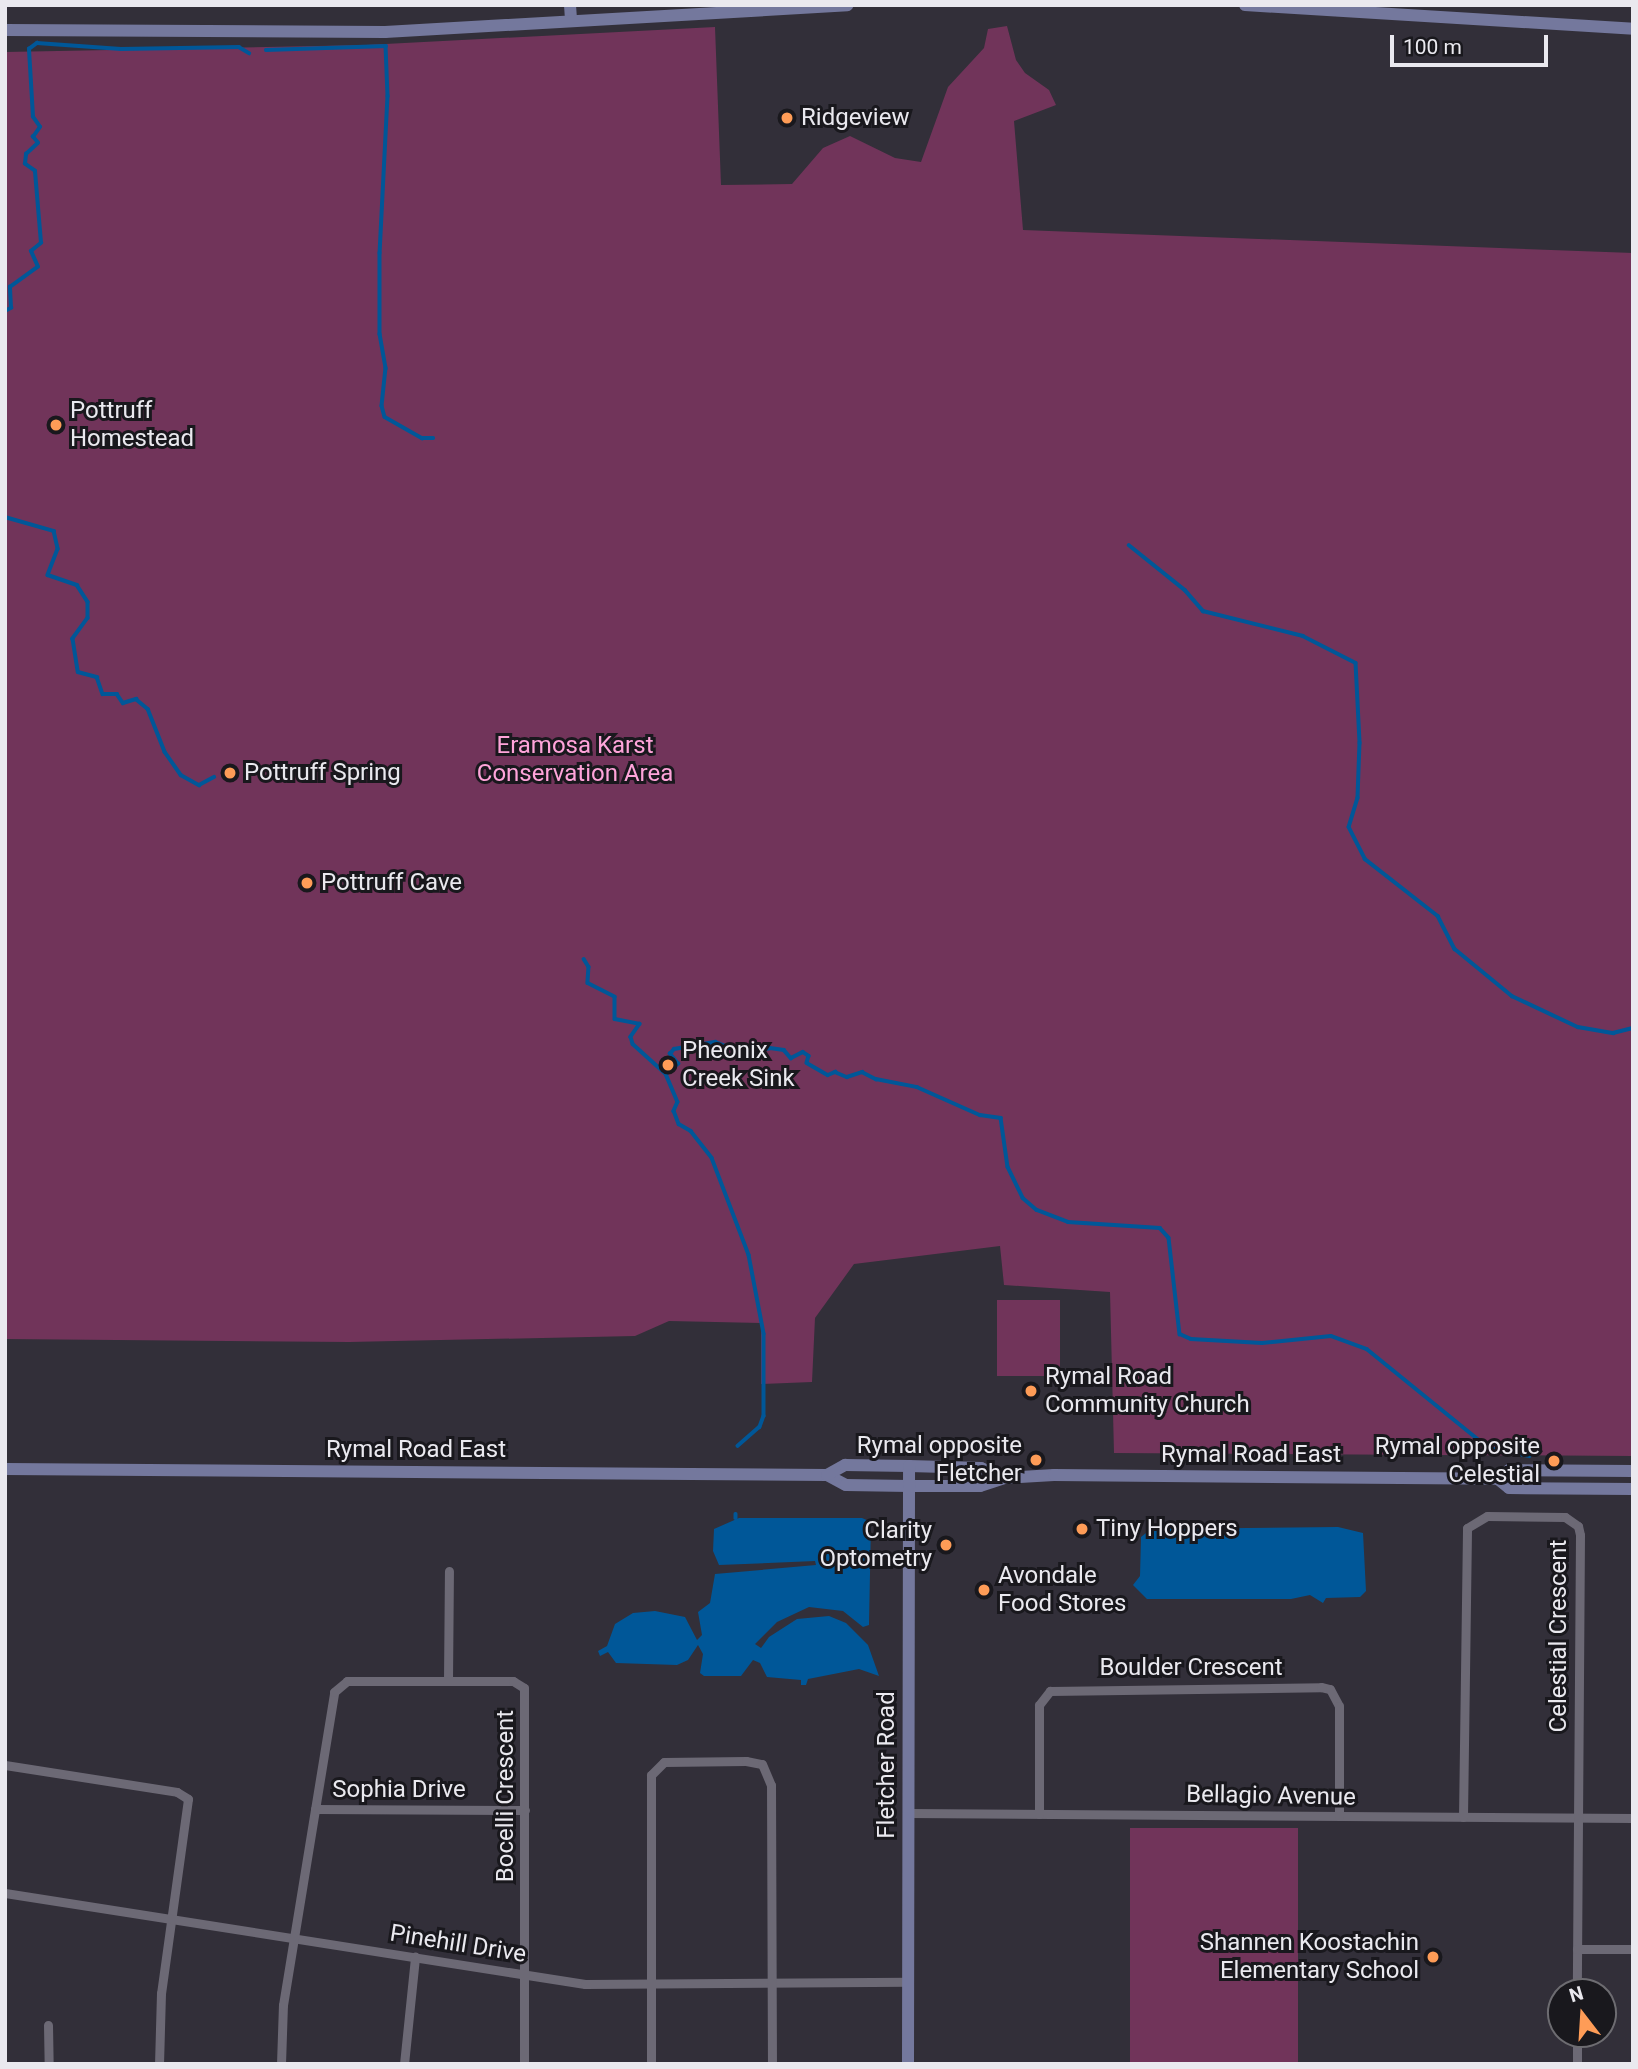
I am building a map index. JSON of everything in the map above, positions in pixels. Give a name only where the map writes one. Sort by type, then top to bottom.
[{"type":"main road","points":[[570,5],[571,20]]},
{"type":"main road","points":[[5,30],[385,32],[847,5]]},
{"type":"main road","points":[[1245,5],[1338,8],[1633,29]]},
{"type":"main road","name":"Rymal Road East","points":[[827,1475],[845,1465],[909,1466],[981,1468],[1004,1478]]},
{"type":"main road","name":"Fletcher Road","points":[[908,2064],[909,1466]]},
{"type":"main road","name":"Rymal Road East","points":[[5,1469],[827,1475],[846,1485],[909,1486],[980,1486],[1004,1478],[1498,1479],[1509,1488],[1633,1489]]},
{"type":"main road","name":"Rymal Road East","points":[[1498,1479],[1509,1470],[1633,1471]]},
{"type":"street","name":"Celestial Crescent","points":[[1464,1817],[1465,1537],[1473,1520],[1488,1516],[1565,1517],[1578,1526],[1579,1817]]},
{"type":"street","points":[[448,1681],[449,1571]]},
{"type":"street","name":"Bocelli Crescent","points":[[281,2064],[283,2005],[338,1684],[448,1681],[515,1682],[524,1688],[524,2064]]},
{"type":"street","name":"Boulder Crescent","points":[[1039,1814],[1039,1705],[1050,1691],[1321,1687],[1330,1689],[1339,1706],[1339,1816]]},
{"type":"street","points":[[651,2064],[651,1775],[658,1765],[756,1761],[769,1774],[772,2064]]},
{"type":"street","points":[[5,1765],[185,1795],[189,1807],[161,1993],[159,2064]]},
{"type":"street","name":"Sophia Drive","points":[[315,1809],[525,1810]]},
{"type":"street","name":"Bellagio Avenue","points":[[908,1813],[1633,1818]]},
{"type":"street","points":[[1577,1978],[1579,1817]]},
{"type":"street","name":"Pinehill Drive","points":[[5,1892],[585,1984],[650,1987],[908,1982]]},
{"type":"street","points":[[1577,1949],[1633,1949]]},
{"type":"street","points":[[404,2064],[415,1957]]},
{"type":"street","points":[[48,2025],[49,2064]]},
{"type":"green space","name":"Eramosa Karst Conservation Area","points":[[1007,26],[1016,60],[1025,73],[1049,90],[1056,105],[1014,121],[1023,230],[1633,253],[1633,1456],[1114,1453],[1110,1292],[1004,1285],[1000,1246],[854,1264],[815,1318],[812,1382],[761,1384],[761,1323],[669,1321],[635,1336],[349,1342],[5,1339],[5,52],[366,45],[715,27],[721,185],[792,184],[823,148],[850,136],[895,158],[921,162],[948,87],[984,48],[988,29]]},
{"type":"green space","points":[[997,1300],[1060,1300],[1060,1376],[997,1376]]},
{"type":"green space","points":[[1130,1828],[1298,1828],[1298,2064],[1130,2064]]},
{"type":"water","points":[[739,1518],[862,1518],[871,1522],[869,1625],[863,1627],[843,1611],[809,1607],[777,1622],[755,1644],[761,1648],[769,1637],[797,1619],[829,1616],[846,1623],[868,1645],[879,1676],[859,1669],[808,1679],[806,1685],[801,1685],[801,1680],[767,1677],[760,1663],[753,1660],[741,1676],[704,1676],[700,1673],[703,1654],[698,1645],[688,1660],[677,1665],[616,1663],[608,1652],[600,1656],[598,1651],[607,1646],[615,1624],[633,1613],[655,1611],[685,1617],[697,1640],[702,1635],[698,1612],[710,1603],[715,1574],[816,1565],[815,1561],[719,1565],[713,1551],[714,1529]]},
{"type":"water","points":[[1338,1527],[1363,1533],[1366,1591],[1360,1597],[1326,1598],[1323,1603],[1310,1595],[1291,1599],[1147,1599],[1133,1585],[1140,1576],[1141,1537],[1151,1529]]},
{"type":"waterway","points":[[5,311],[11,308],[10,287],[38,267],[31,251],[41,243],[35,171],[25,164],[26,154],[38,143],[33,137],[40,127],[33,117],[29,49],[37,43],[121,49],[239,47],[249,53]]},
{"type":"waterway","points":[[266,50],[386,46],[388,96],[380,253],[380,334],[386,368],[382,406],[385,417],[422,438],[433,438]]},
{"type":"waterway","points":[[5,517],[54,531],[58,549],[48,575],[77,585],[88,602],[88,618],[73,639],[78,672],[97,677],[103,694],[117,694],[123,703],[136,699],[148,709],[165,752],[181,775],[199,785],[214,777]]},
{"type":"waterway","points":[[1129,545],[1185,590],[1203,611],[1303,636],[1356,663],[1360,743],[1358,798],[1349,827],[1365,859],[1438,916],[1455,949],[1512,996],[1578,1027],[1613,1033],[1633,1028]]},
{"type":"waterway","points":[[584,959],[589,967],[588,983],[615,997],[615,1019],[640,1024],[631,1037],[633,1044],[666,1074],[678,1102],[674,1111],[679,1124],[691,1131],[712,1158],[749,1255],[764,1334],[764,1416],[760,1427],[738,1446]]},
{"type":"waterway","points":[[666,1074],[678,1064],[670,1054],[674,1049],[715,1042],[743,1053],[770,1048],[784,1050],[791,1058],[803,1052],[809,1056],[807,1063],[828,1075],[835,1072],[847,1077],[862,1072],[876,1079],[917,1087],[980,1115],[1001,1118],[1008,1167],[1023,1198],[1037,1210],[1068,1222],[1160,1228],[1169,1238],[1180,1334],[1191,1339],[1262,1343],[1331,1336],[1367,1349],[1489,1448],[1529,1456]]},
{"type":"place","name":"Ridgeview","points":[[787,118]]},
{"type":"place","name":"Pottruff Homestead","points":[[56,425]]},
{"type":"place","name":"Pottruff Spring","points":[[230,773]]},
{"type":"place","name":"Pottruff Cave","points":[[307,883]]},
{"type":"place","name":"Pheonix Creek Sink","points":[[668,1065]]},
{"type":"place","name":"Rymal Road Community Church","points":[[1031,1391]]},
{"type":"place","name":"Rymal opposite Fletcher","points":[[1036,1460]]},
{"type":"place","name":"Rymal opposite Celestial","points":[[1554,1461]]},
{"type":"place","name":"Tiny Hoppers","points":[[1082,1529]]},
{"type":"place","name":"Clarity Optometry","points":[[946,1545]]},
{"type":"place","name":"Avondale Food Stores","points":[[984,1590]]},
{"type":"place","name":"Shannen Koostachin Elementary School","points":[[1433,1957]]}]
